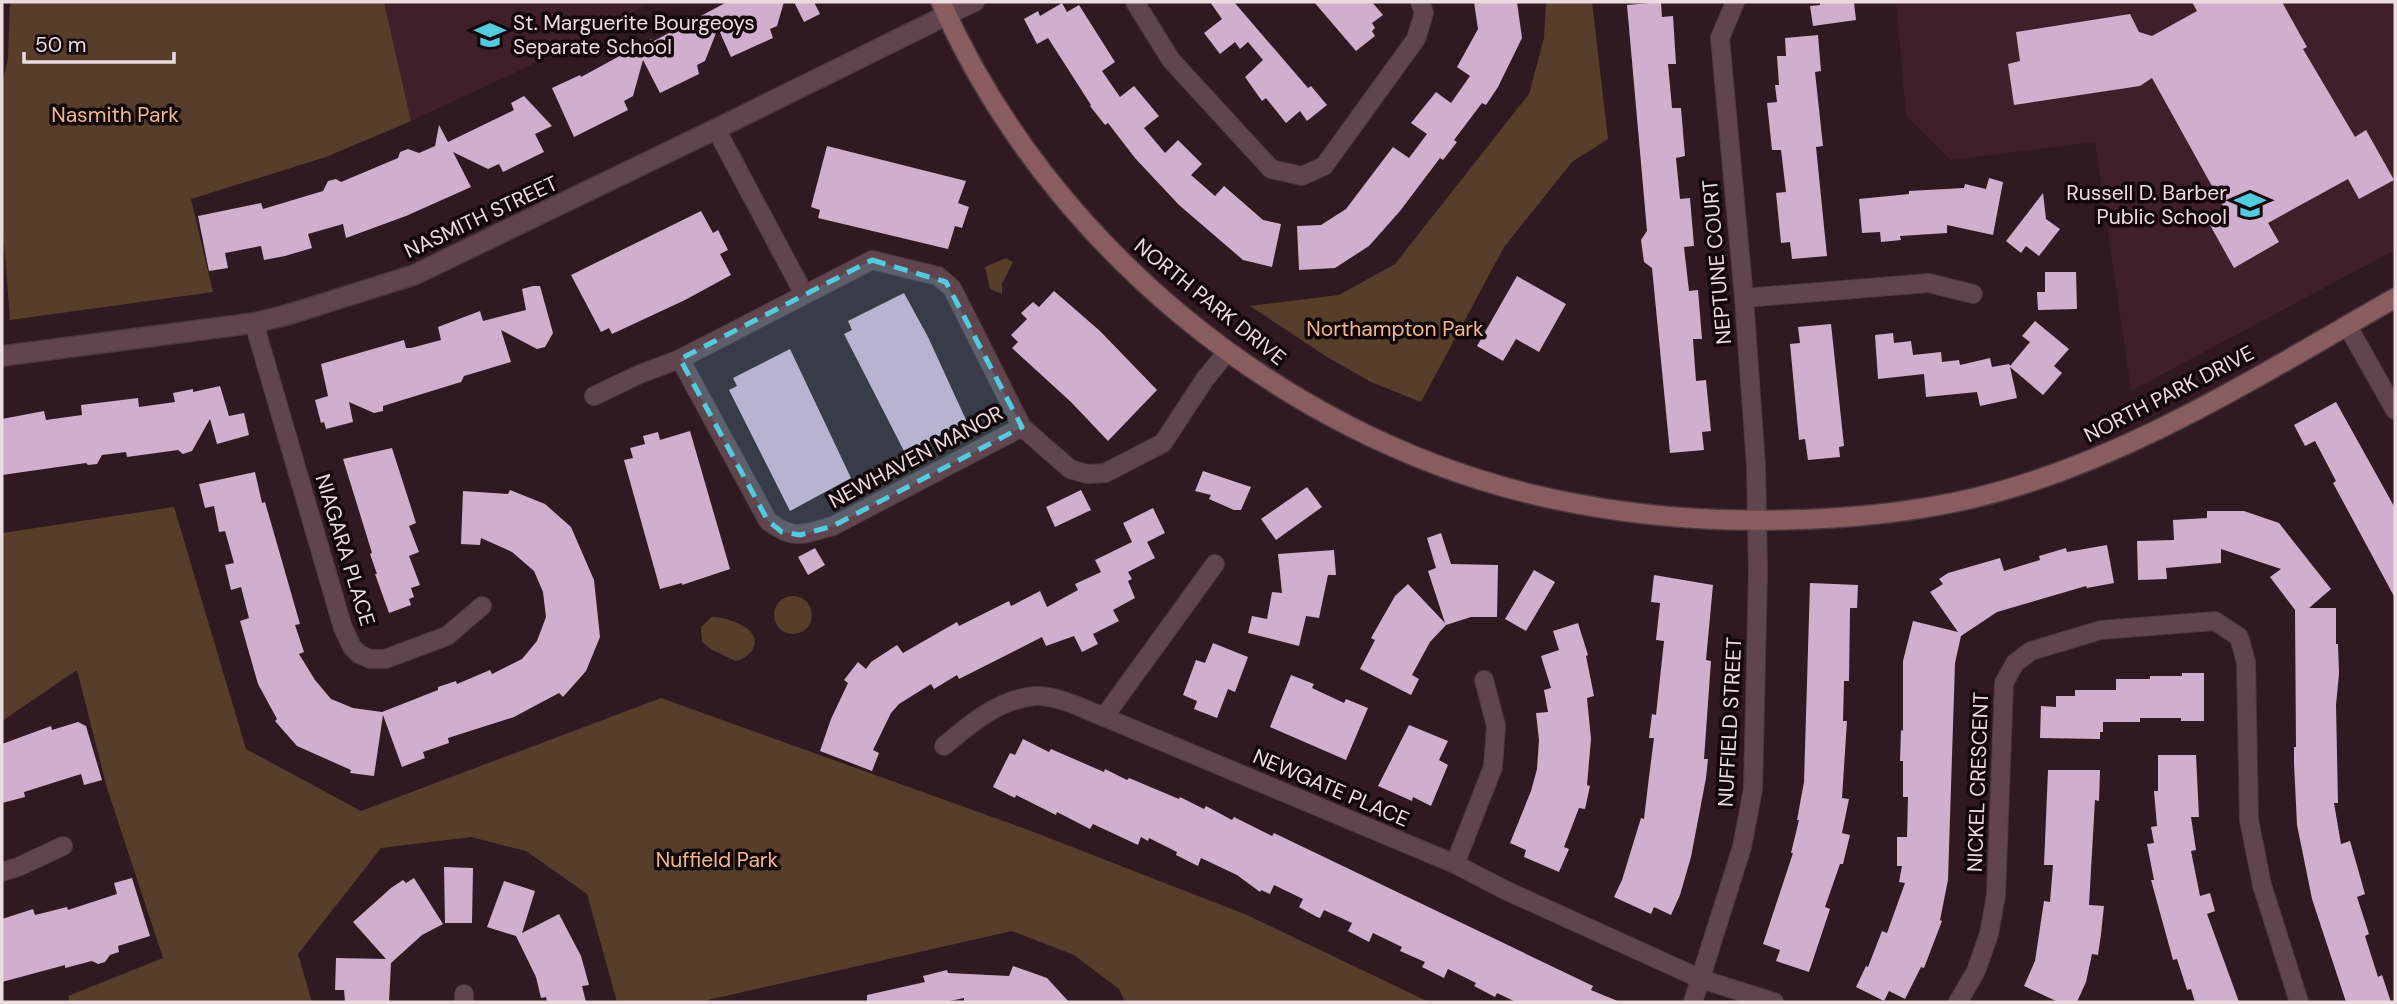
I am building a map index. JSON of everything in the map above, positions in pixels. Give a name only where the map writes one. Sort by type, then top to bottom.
[{"type":"main road","name":"NORTH PARK DRIVE","points":[[944,8],[962,47],[1007,125],[1091,231],[1134,274],[1228,351],[1276,384],[1338,419],[1425,459],[1532,494],[1614,510],[1689,518],[1757,521],[1849,518],[1910,511],[1972,498],[2086,462],[2150,434],[2395,298]]},
{"type":"street","points":[[944,8],[975,2]]},
{"type":"street","points":[[1135,2],[1171,60],[1271,169],[1302,176],[1324,166],[1416,39],[1424,13],[1420,2]]},
{"type":"street","name":"NEPTUNE COURT","points":[[1735,2],[1720,38],[1744,298],[1756,466],[1757,521]]},
{"type":"street","name":"NASMITH STREET","points":[[2,356],[254,323],[414,275],[716,130],[944,8]]},
{"type":"street","points":[[716,130],[804,294]]},
{"type":"street","name":"NEWHAVEN MANOR","points":[[594,396],[680,359],[872,260],[938,276],[952,288],[1022,427],[1070,469],[1087,474],[1105,473],[1163,443],[1205,379],[1228,351]]},
{"type":"street","points":[[1744,298],[1929,283],[1973,294]]},
{"type":"street","name":"NIAGARA PLACE","points":[[254,323],[343,628],[352,647],[370,659],[385,659],[447,636],[482,606]]},
{"type":"street","points":[[2347,326],[2395,410]]},
{"type":"street","name":"NEWHAVEN MANOR","points":[[680,359],[768,521],[782,532],[800,535],[834,526],[1022,427]]},
{"type":"street","name":"NUFFIELD STREET","points":[[1693,1002],[1742,847],[1754,789],[1757,521]]},
{"type":"street","points":[[1104,717],[1215,564]]},
{"type":"street","name":"NICKEL CRESCENT","points":[[1958,1002],[1976,971],[1989,934],[1996,895],[2004,683],[2015,663],[2031,651],[2101,630],[2216,621],[2239,637],[2246,662],[2249,820],[2262,886],[2299,1002]]},
{"type":"street","points":[[1455,864],[1493,767],[1496,726],[1484,680]]},
{"type":"street","name":"NEWGATE PLACE","points":[[944,746],[976,718],[1014,701],[1037,696],[1059,701],[1104,717],[1455,864],[1505,890],[1701,979],[1774,1002]]},
{"type":"street","points":[[2,872],[62,846]]},
{"type":"highlighted area","points":[[872,260],[946,282],[1022,427],[833,526],[800,535],[782,532],[768,521],[680,359]]},
{"type":"shaded area","name":"St. Marguerite Bourgeoys Separate School","points":[[384,2],[652,2],[525,68],[411,121]]},
{"type":"shaded area","name":"Russell D. Barber Public School","points":[[1896,2],[2395,2],[2395,250],[2131,391],[2095,142],[1951,160],[1906,115]]},
{"type":"green space","name":"Nasmith Park","points":[[10,2],[384,2],[411,121],[326,157],[191,199],[213,292],[10,320],[2,217],[2,86],[8,58]]},
{"type":"green space","name":"Northampton Park","points":[[1546,2],[1592,2],[1608,139],[1572,162],[1504,247],[1421,402],[1371,382],[1327,357],[1250,306],[1339,295],[1395,264],[1529,94],[1544,38]]},
{"type":"green space","points":[[1006,258],[1013,262],[1002,284],[1002,294],[990,289],[985,267]]},
{"type":"green space","name":"Nuffield Park","points":[[174,507],[246,749],[361,811],[661,698],[1031,831],[1247,915],[1429,1002],[1125,1002],[1119,989],[1074,955],[1012,931],[699,1002],[617,1002],[587,894],[526,851],[471,837],[381,848],[298,954],[312,1002],[70,1002],[68,996],[163,958],[107,788],[77,670],[2,721],[2,533]]},
{"type":"green space","points":[[793,596],[806,602],[812,615],[806,628],[793,634],[780,628],[774,615],[780,602]]},
{"type":"green space","points":[[712,617],[732,621],[750,631],[755,641],[749,654],[736,661],[712,650],[702,642],[701,627]]},
{"type":"building","points":[[727,2],[784,2],[777,26],[770,29],[773,38],[731,57],[718,28],[705,61],[697,65],[699,74],[660,93],[643,60],[633,96],[624,101],[628,110],[574,137],[552,88],[580,75],[581,77]]},
{"type":"building","points":[[794,2],[814,2],[820,14],[804,22]]},
{"type":"building","points":[[1210,2],[1234,2],[1308,88],[1311,86],[1327,105],[1307,121],[1300,111],[1286,123],[1266,98],[1262,101],[1245,77],[1263,60],[1248,42],[1240,49],[1235,42],[1220,54],[1204,33],[1222,19]]},
{"type":"building","points":[[1314,2],[1372,2],[1383,15],[1372,23],[1375,36],[1356,51]]},
{"type":"building","points":[[1474,2],[1517,2],[1522,38],[1498,87],[1486,105],[1482,103],[1454,140],[1457,142],[1443,160],[1440,158],[1400,211],[1369,246],[1335,268],[1299,270],[1297,226],[1321,225],[1346,209],[1393,147],[1409,158],[1427,134],[1411,123],[1436,92],[1451,103],[1470,76],[1457,67],[1478,29]]},
{"type":"building","points":[[1661,2],[1662,17],[1673,16],[1676,64],[1668,64],[1672,108],[1681,108],[1685,156],[1676,158],[1680,199],[1690,198],[1694,246],[1684,247],[1689,291],[1698,290],[1702,339],[1693,339],[1696,381],[1706,380],[1711,431],[1702,432],[1704,450],[1670,453],[1652,268],[1644,262],[1641,240],[1647,231],[1627,5]]},
{"type":"building","points":[[1820,2],[1854,2],[1856,20],[1813,26],[1810,6],[1820,5]]},
{"type":"building","points":[[2192,2],[2282,2],[2307,47],[2303,49],[2355,137],[2366,130],[2394,180],[2359,199],[2348,179],[2268,223],[2279,242],[2234,268],[2210,225],[2228,215],[2152,78],[2140,86],[2014,105],[2008,64],[2020,61],[2016,32],[2130,14],[2139,32],[2152,36],[2197,11]]},
{"type":"building","points":[[1062,3],[1067,12],[1079,5],[1115,62],[1102,71],[1120,97],[1134,86],[1159,116],[1144,128],[1165,153],[1178,140],[1202,164],[1191,175],[1215,196],[1224,186],[1263,220],[1281,224],[1272,267],[1243,260],[1179,205],[1090,106],[1048,38],[1037,44],[1024,19],[1038,11],[1040,16]]},
{"type":"building","points":[[1818,35],[1821,71],[1815,72],[1823,146],[1816,147],[1827,256],[1792,259],[1790,242],[1781,243],[1776,193],[1786,192],[1781,150],[1772,150],[1767,103],[1777,102],[1777,56],[1786,56],[1785,38]]},
{"type":"building","points":[[524,96],[552,126],[535,134],[544,152],[503,172],[499,164],[488,169],[453,152],[471,187],[406,216],[346,238],[343,224],[308,234],[312,248],[285,256],[264,260],[261,246],[225,253],[228,268],[209,271],[198,216],[261,203],[263,209],[323,191],[328,181],[336,179],[341,182],[398,158],[400,152],[408,149],[419,153],[435,146],[439,125],[448,142],[514,110],[511,103]]},
{"type":"building","points":[[827,146],[966,181],[958,203],[969,207],[962,228],[955,226],[948,249],[818,218],[820,210],[811,207]]},
{"type":"building","points":[[1989,178],[2003,182],[1993,235],[1947,225],[1947,233],[1900,236],[1901,240],[1881,242],[1880,232],[1862,233],[1859,199],[1909,194],[1909,191],[1964,188],[1965,184],[1986,189]]},
{"type":"building","points":[[2043,193],[2046,219],[2060,229],[2039,256],[2026,246],[2021,253],[2006,241]]},
{"type":"building","points":[[701,211],[713,233],[718,230],[728,250],[720,254],[731,275],[612,334],[609,328],[601,332],[571,275]]},
{"type":"building","points":[[2045,272],[2076,272],[2077,309],[2038,310],[2037,292],[2045,292]]},
{"type":"building","points":[[1517,276],[1566,304],[1539,352],[1516,339],[1503,361],[1477,346]]},
{"type":"building","points":[[540,286],[553,333],[545,347],[537,349],[501,330],[511,362],[464,376],[461,382],[383,406],[383,411],[374,413],[349,402],[353,422],[326,429],[324,422],[321,423],[315,400],[328,396],[321,364],[404,340],[406,348],[411,348],[441,340],[438,327],[480,311],[483,321],[526,310],[522,289]]},
{"type":"building","points":[[1054,291],[1100,331],[1157,390],[1108,441],[1071,402],[1012,348],[1018,342],[1011,335],[1027,319],[1021,313],[1033,302],[1039,307]]},
{"type":"building","points":[[904,293],[928,337],[967,422],[905,453],[844,334],[852,330],[848,321]]},
{"type":"building","points":[[2035,321],[2069,349],[2054,366],[2062,373],[2043,395],[2010,367],[2017,398],[1980,406],[1977,392],[1926,397],[1924,374],[1878,379],[1875,335],[1893,333],[1894,343],[1911,341],[1913,355],[1941,352],[1942,362],[1959,360],[1960,365],[1990,358],[1992,367],[2010,366],[2030,342],[2022,336]]},
{"type":"building","points":[[1831,324],[1844,446],[1839,447],[1840,457],[1808,460],[1805,439],[1799,440],[1790,344],[1800,343],[1798,327]]},
{"type":"building","points":[[790,349],[851,478],[790,511],[729,390],[737,386],[733,378]]},
{"type":"building","points":[[220,386],[229,416],[244,413],[249,435],[217,444],[210,419],[192,451],[183,454],[178,450],[127,457],[126,452],[102,455],[97,464],[86,463],[2,475],[2,419],[44,411],[46,420],[82,415],[81,405],[138,398],[139,407],[175,402],[173,393]]},
{"type":"building","points":[[2336,402],[2395,508],[2395,598],[2333,483],[2336,481],[2315,441],[2305,446],[2294,425]]},
{"type":"building","points":[[690,431],[730,569],[682,585],[660,589],[624,460],[633,458],[630,448],[645,444],[643,436],[658,432],[660,440]]},
{"type":"building","points":[[392,448],[416,523],[409,526],[419,552],[409,556],[420,585],[411,588],[414,597],[409,599],[411,605],[389,613],[375,574],[370,554],[372,553],[343,459]]},
{"type":"building","points":[[1203,471],[1251,487],[1241,510],[1234,510],[1209,499],[1211,495],[1195,491]]},
{"type":"building","points":[[255,472],[300,624],[295,625],[304,652],[299,654],[331,699],[353,708],[382,712],[438,690],[438,687],[456,681],[457,684],[490,670],[492,674],[522,659],[537,641],[546,617],[543,592],[534,571],[512,552],[481,538],[480,545],[461,544],[463,491],[508,494],[510,490],[545,504],[571,527],[594,580],[600,637],[586,671],[563,697],[559,693],[514,717],[448,738],[449,743],[423,752],[425,758],[402,767],[383,715],[374,776],[350,773],[351,770],[297,746],[275,721],[277,719],[258,684],[240,621],[249,618],[241,587],[231,590],[225,565],[234,563],[225,531],[219,532],[214,506],[205,508],[199,484]]},
{"type":"building","points":[[1307,487],[1322,507],[1276,540],[1261,519]]},
{"type":"building","points":[[1081,490],[1091,510],[1055,527],[1046,507]]},
{"type":"building","points":[[1153,508],[1165,533],[1147,542],[1155,558],[1128,572],[1132,579],[1128,581],[1135,598],[1113,610],[1119,621],[1093,634],[1098,644],[1082,652],[1074,636],[1046,646],[1042,637],[959,679],[957,675],[934,689],[931,684],[899,704],[891,713],[873,750],[879,753],[872,771],[820,751],[848,683],[844,680],[858,662],[866,669],[871,662],[897,645],[903,653],[957,622],[959,626],[1009,601],[1011,606],[1040,591],[1047,607],[1078,590],[1075,584],[1101,572],[1095,560],[1132,542],[1123,523]]},
{"type":"building","points":[[2207,511],[2244,511],[2279,523],[2331,589],[2309,608],[2336,608],[2339,674],[2336,705],[2338,803],[2334,803],[2341,844],[2350,841],[2365,894],[2357,897],[2369,934],[2365,936],[2378,977],[2382,975],[2391,1002],[2346,1002],[2312,899],[2297,825],[2294,763],[2295,610],[2270,577],[2281,569],[2221,549],[2221,563],[2166,568],[2167,579],[2138,580],[2137,541],[2174,540],[2173,520],[2207,518]]},
{"type":"building","points":[[1441,533],[1451,564],[1498,565],[1497,617],[1471,617],[1446,625],[1430,642],[1412,675],[1419,679],[1411,695],[1360,669],[1375,640],[1371,638],[1395,596],[1408,584],[1445,623],[1428,571],[1436,568],[1427,538]]},
{"type":"building","points":[[2107,545],[2114,583],[2086,586],[1997,612],[1961,636],[1955,663],[1948,880],[1940,920],[1942,921],[1924,968],[1921,967],[1905,999],[1889,991],[1884,1001],[1856,987],[1866,966],[1868,967],[1882,931],[1887,933],[1905,883],[1899,882],[1902,866],[1897,866],[1897,837],[1907,837],[1908,797],[1903,797],[1903,761],[1900,761],[1903,661],[1913,621],[1958,632],[1930,592],[1943,584],[1939,579],[1948,573],[2000,558],[2004,571],[2040,560],[2039,556],[2066,548],[2067,552]]},
{"type":"building","points":[[815,548],[825,565],[808,575],[798,557]]},
{"type":"building","points":[[1334,550],[1336,575],[1328,575],[1319,618],[1306,616],[1299,646],[1248,633],[1252,616],[1267,619],[1272,592],[1282,593],[1278,554]]},
{"type":"building","points":[[1534,570],[1555,582],[1526,631],[1505,619]]},
{"type":"building","points":[[1654,575],[1713,585],[1706,660],[1711,661],[1704,759],[1708,759],[1706,778],[1691,857],[1671,915],[1654,907],[1651,914],[1614,897],[1641,818],[1644,819],[1654,738],[1649,738],[1652,714],[1656,715],[1664,641],[1656,640],[1660,603],[1651,602]]},
{"type":"building","points":[[1810,583],[1858,585],[1857,608],[1850,608],[1849,681],[1844,681],[1843,721],[1847,721],[1842,798],[1849,799],[1842,833],[1850,835],[1843,864],[1840,864],[1825,907],[1830,909],[1809,972],[1776,961],[1780,950],[1763,944],[1793,853],[1804,782]]},
{"type":"building","points":[[1578,623],[1588,655],[1586,656],[1594,696],[1587,698],[1591,739],[1587,785],[1590,786],[1585,809],[1579,808],[1564,847],[1569,849],[1559,872],[1524,857],[1526,850],[1510,843],[1537,769],[1539,740],[1536,713],[1548,712],[1544,690],[1551,688],[1541,656],[1559,650],[1553,631]]},
{"type":"building","points":[[1213,643],[1248,657],[1235,692],[1228,689],[1217,718],[1194,709],[1197,701],[1183,695],[1196,660],[1205,663]]},
{"type":"building","points":[[2182,673],[2204,673],[2204,721],[2140,718],[2140,722],[2103,722],[2100,739],[2040,738],[2041,706],[2056,707],[2056,696],[2075,696],[2075,690],[2116,690],[2116,679],[2150,679],[2150,676],[2182,676]]},
{"type":"building","points":[[1291,675],[1314,684],[1312,688],[1344,703],[1346,699],[1368,708],[1346,760],[1270,727]]},
{"type":"building","points":[[78,722],[86,726],[102,780],[84,785],[81,774],[24,792],[25,797],[2,803],[2,744],[51,726],[52,730]]},
{"type":"building","points":[[1409,725],[1448,741],[1439,760],[1448,765],[1431,806],[1378,786]]},
{"type":"building","points":[[1023,739],[1049,752],[1051,749],[1104,772],[1105,769],[1127,780],[1129,778],[1179,799],[1180,797],[1204,809],[1206,806],[1272,836],[1274,833],[1593,986],[1591,990],[1620,1002],[1516,1002],[1497,993],[1495,997],[1474,986],[1476,983],[1448,969],[1444,978],[1422,967],[1425,962],[1400,951],[1402,947],[1373,933],[1369,942],[1348,931],[1352,923],[1324,910],[1320,918],[1317,917],[1299,907],[1303,899],[1274,885],[1270,894],[1261,890],[1260,892],[1237,875],[1201,858],[1198,866],[1149,838],[1148,841],[1141,837],[1138,845],[1093,824],[1090,829],[1016,795],[1015,798],[993,787],[1010,753],[1015,755]]},
{"type":"building","points":[[2158,755],[2196,755],[2199,817],[2191,817],[2196,850],[2191,851],[2200,896],[2210,893],[2215,911],[2207,914],[2239,1002],[2195,1002],[2191,989],[2187,990],[2177,959],[2173,960],[2151,880],[2154,880],[2147,844],[2154,843],[2151,827],[2157,826],[2154,791],[2158,791]]},
{"type":"building","points":[[2048,770],[2100,770],[2099,801],[2095,800],[2089,905],[2104,906],[2098,955],[2092,954],[2086,982],[2077,1002],[2058,1002],[2024,986],[2035,961],[2044,901],[2050,902],[2053,865],[2044,865]]},
{"type":"building","points":[[444,867],[473,868],[472,923],[445,923]]},
{"type":"building","points":[[132,878],[150,936],[118,946],[119,952],[110,955],[105,962],[98,964],[92,961],[65,968],[65,965],[2,982],[2,919],[33,909],[35,915],[67,907],[68,910],[117,894],[114,883]]},
{"type":"building","points":[[414,878],[443,924],[422,935],[391,963],[389,1002],[345,1002],[344,990],[335,990],[336,958],[386,959],[353,922],[391,888],[403,880],[406,883]]},
{"type":"building","points":[[504,881],[535,891],[522,933],[559,914],[581,956],[589,985],[582,986],[586,1002],[547,1002],[546,997],[541,998],[536,977],[516,936],[487,927]]},
{"type":"building","points":[[1013,966],[1047,978],[1069,1002],[964,1002],[964,998],[945,1002],[867,1002],[867,995],[925,982],[923,976],[947,970],[948,973],[1009,976]]},
{"type":"place","name":"St. Marguerite Bourgeoys Separate School","points":[[490,35]]},
{"type":"place","name":"Russell D. Barber Public School","points":[[2250,205]]}]
